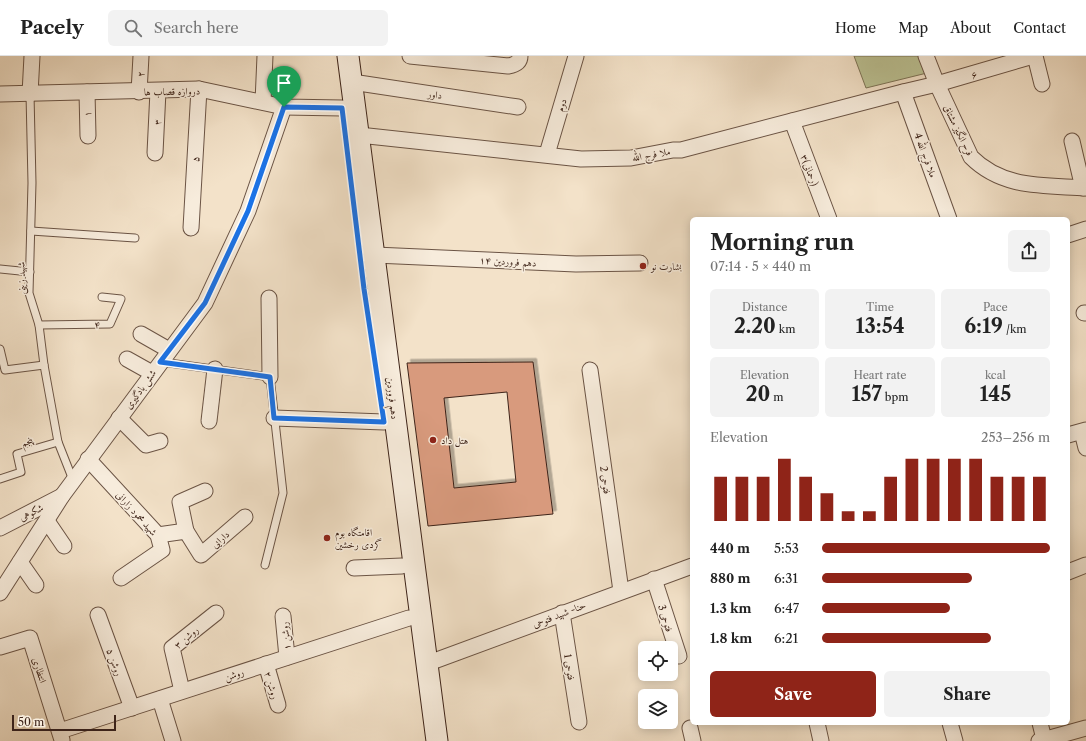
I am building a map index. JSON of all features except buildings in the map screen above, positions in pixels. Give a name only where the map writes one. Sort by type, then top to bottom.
[{"type":"main road","name":"دهم فروردین","points":[[334,56],[342,108],[363,281],[384,422],[423,741]]},
{"type":"main road","name":"دهم فروردین","points":[[348,56],[437,741]]},
{"type":"street","points":[[30,94],[32,56]]},
{"type":"street","name":"۲","points":[[138,92],[141,56]]},
{"type":"street","points":[[263,102],[265,56]]},
{"type":"street","points":[[410,56],[517,60]]},
{"type":"street","name":"دوم","points":[[547,154],[576,56]]},
{"type":"street","name":"فرح انگیز مشتاق","points":[[926,56],[937,84],[971,157],[990,172],[1009,180],[1024,184],[1085,188]]},
{"type":"street","points":[[1034,56],[1042,84]]},
{"type":"street","name":"۶","points":[[937,84],[1034,56]]},
{"type":"street","name":"داور","points":[[352,82],[518,107]]},
{"type":"street","name":"ملا فرج الله","points":[[359,135],[547,154],[580,159],[631,158],[673,150],[681,150],[937,84]]},
{"type":"street","name":"دروازه قصاب ها","points":[[0,94],[199,90],[284,107],[342,108]]},
{"type":"street","name":"۵","points":[[191,228],[199,90]]},
{"type":"street","name":"۳","points":[[155,153],[158,91]]},
{"type":"street","name":"۱","points":[[87,92],[88,136]]},
{"type":"street","name":"4 ملا فرج الله","points":[[903,92],[948,217]]},
{"type":"street","name":"شش بادگیری","points":[[0,593],[73,480],[205,303],[248,211],[284,107]]},
{"type":"street","name":"۳(رحمانی)","points":[[792,121],[828,217]]},
{"type":"street","points":[[1072,141],[1085,188]]},
{"type":"street","points":[[1070,234],[1086,230]]},
{"type":"street","name":"دهم فروردین ۱۴","points":[[375,255],[576,264],[640,263]]},
{"type":"street","points":[[269,298],[270,377]]},
{"type":"street","points":[[141,334],[169,350]]},
{"type":"street","points":[[127,359],[156,368]]},
{"type":"street","points":[[209,421],[215,369]]},
{"type":"street","name":"فتوحی 2","points":[[590,370],[621,591]]},
{"type":"street","points":[[118,418],[146,445],[160,441]]},
{"type":"street","points":[[274,418],[384,422]]},
{"type":"street","points":[[1079,432],[1086,448]]},
{"type":"street","name":"شهید محمود زارانی","points":[[88,459],[158,535],[162,550],[121,578]]},
{"type":"street","points":[[158,535],[186,531],[180,502],[205,491]]},
{"type":"street","name":"شکوهی","points":[[0,528],[62,496]]},
{"type":"street","name":"دارایی","points":[[186,531],[201,555],[245,518]]},
{"type":"street","points":[[47,521],[64,546]]},
{"type":"street","points":[[20,562],[36,585]]},
{"type":"street","points":[[1070,571],[1086,565]]},
{"type":"street","points":[[354,568],[402,566]]},
{"type":"street","name":"حنا- شهید فتوحی","points":[[426,664],[690,567]]},
{"type":"street","name":"فتوحی 3","points":[[654,579],[679,656]]},
{"type":"street","name":"روشن ۳","points":[[182,691],[172,648],[216,613]]},
{"type":"street","name":"فتوحی 1","points":[[562,613],[579,722]]},
{"type":"street","name":"روشن ۵","points":[[98,615],[132,708]]},
{"type":"street","name":"روشن ۱","points":[[283,616],[287,657]]},
{"type":"street","name":"روشن","points":[[61,736],[132,708],[182,691],[409,618]]},
{"type":"street","name":"انتظاری","points":[[0,647],[30,638],[61,736]]},
{"type":"street","name":"روشن ۲","points":[[266,664],[278,705]]},
{"type":"street","points":[[160,699],[173,741]]},
{"type":"street","points":[[817,725],[821,741]]},
{"type":"street","points":[[950,725],[954,741]]},
{"type":"street","points":[[1040,725],[1041,740],[1086,728]]},
{"type":"lane","name":"شهید زینی","points":[[30,94],[32,183],[29,293],[39,325],[44,365],[58,442],[73,480]]},
{"type":"lane","points":[[31,231],[135,238]]},
{"type":"lane","points":[[0,269],[30,272]]},
{"type":"lane","name":"۴","points":[[39,325],[110,324],[121,299],[102,297]]},
{"type":"lane","points":[[0,349],[5,370],[44,365]]},
{"type":"lane","points":[[156,368],[215,369],[270,377],[283,493],[265,565]]},
{"type":"lane","name":"پنجم","points":[[0,479],[21,472],[17,454],[58,442]]},
{"type":"green space","points":[[854,56],[921,56],[927,73],[866,88]]},
{"type":"place","name":"بشارت نو","points":[[643,266]]},
{"type":"place","name":"هتل داد","points":[[433,440]]},
{"type":"place","name":"اقامتگاه بوم گردی رخشین","points":[[327,538]]},
{"type":"route","points":[[284,107],[342,108],[364,289],[384,422],[274,418],[270,377],[160,362],[205,303],[248,211],[284,107]]}]
